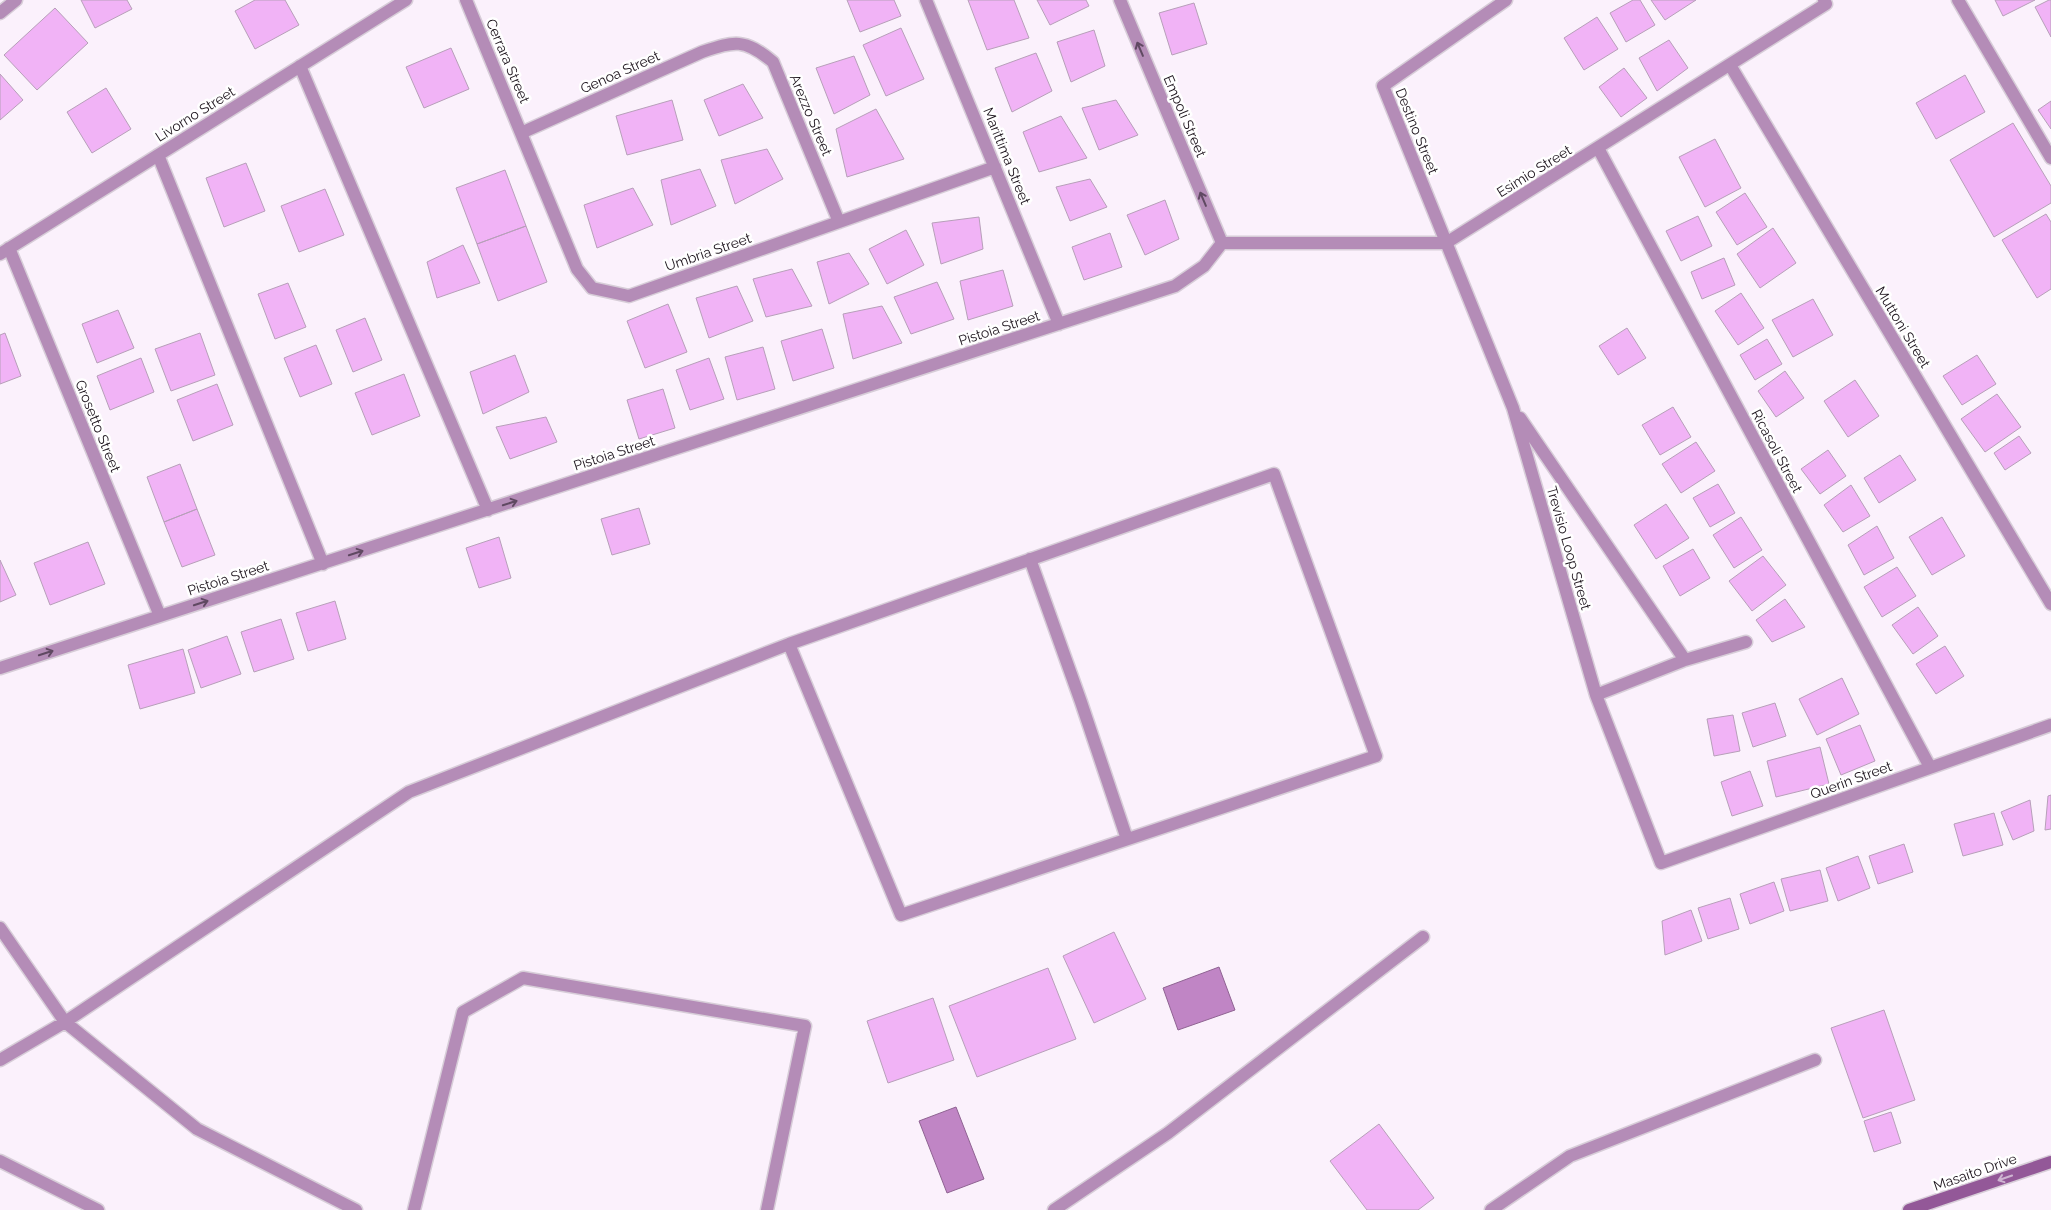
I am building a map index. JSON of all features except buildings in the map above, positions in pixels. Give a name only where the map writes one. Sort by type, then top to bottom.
[{"type":"street","points":[[0,13],[16,0]]},
{"type":"street","name":"Livorno Street","points":[[4,251],[406,0]]},
{"type":"street","name":"Cerrara Street","points":[[466,0],[521,133]]},
{"type":"street","name":"Marittima Street","points":[[926,0],[1060,324]]},
{"type":"street","name":"Empoli Street","points":[[1120,0],[1222,244]]},
{"type":"street","name":"Destino Street","points":[[1446,243],[1383,86],[1506,0]]},
{"type":"street","points":[[1958,0],[2051,158]]},
{"type":"street","name":"Esimio Street","points":[[1446,243],[1730,65],[1825,2]]},
{"type":"street","name":"Genoa Street","points":[[521,133],[702,52],[732,42]]},
{"type":"street","name":"Arezzo Street","points":[[732,42],[757,49],[773,62],[839,222]]},
{"type":"street","name":"Muttoni Street","points":[[1730,65],[2051,604]]},
{"type":"street","points":[[300,66],[488,510]]},
{"type":"street","name":"Umbria Street","points":[[521,133],[577,269],[592,288],[629,296],[995,167]]},
{"type":"street","name":"Ricasoli Street","points":[[1598,148],[1930,768]]},
{"type":"street","points":[[158,155],[323,564]]},
{"type":"street","points":[[1222,244],[1446,243]]},
{"type":"street","name":"Trevisio Loop Street","points":[[1446,243],[1513,408],[1596,695],[1661,863]]},
{"type":"street","name":"Pistoia Street","points":[[0,668],[1175,286],[1204,266],[1222,244]]},
{"type":"street","name":"Grosetto Street","points":[[4,251],[160,616]]},
{"type":"street","points":[[1513,408],[1685,660]]},
{"type":"street","points":[[0,1060],[65,1022],[409,792],[789,644],[1274,474],[1376,756],[901,915],[789,644]]},
{"type":"street","points":[[1030,559],[1127,839]]},
{"type":"street","points":[[1596,695],[1685,660],[1746,642]]},
{"type":"street","name":"Querin Street","points":[[1661,863],[2051,725]]},
{"type":"street","points":[[0,928],[65,1022],[198,1129],[356,1210]]},
{"type":"street","points":[[1054,1210],[1168,1134],[1424,937]]},
{"type":"street","points":[[414,1210],[463,1012],[524,978],[806,1026],[767,1210]]},
{"type":"street","points":[[1492,1210],[1570,1156],[1815,1060]]},
{"type":"street","points":[[0,1161],[98,1210]]},
{"type":"street","name":"Masaito Drive","points":[[1909,1210],[2051,1162]]},
{"type":"shaded area","points":[[1219,967],[1235,1010],[1178,1030],[1163,988]]},
{"type":"shaded area","points":[[956,1107],[984,1179],[947,1193],[919,1121]]}]
